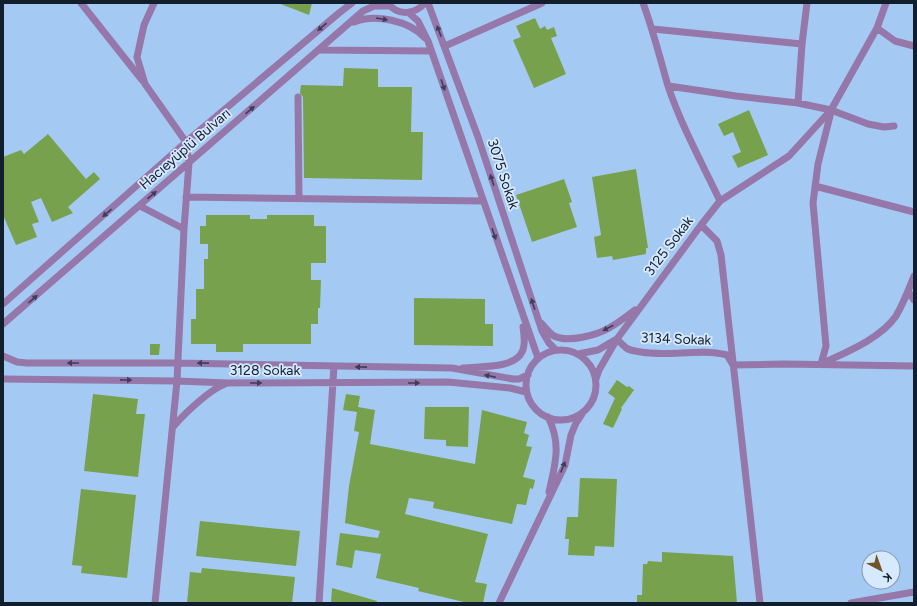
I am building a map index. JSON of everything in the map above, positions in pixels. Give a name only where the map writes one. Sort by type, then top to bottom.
[{"type":"street","points":[[81,3],[145,84],[186,142],[189,163],[184,229],[177,381],[155,603]]},
{"type":"street","points":[[145,84],[137,57],[144,25],[154,3]]},
{"type":"street","points":[[339,13],[348,3]]},
{"type":"street","name":"Hacıeyüplü Bulvarı","points":[[3,304],[186,142],[352,3]]},
{"type":"street","points":[[389,4],[395,10],[409,13],[415,11],[425,3]]},
{"type":"street","name":"3075 Sokak","points":[[428,3],[480,144],[539,321],[545,337],[556,350]]},
{"type":"street","points":[[445,46],[542,3]]},
{"type":"street","points":[[643,3],[653,29],[669,86],[682,120],[720,201]]},
{"type":"street","points":[[798,102],[802,44],[807,3]]},
{"type":"street","points":[[821,364],[826,346],[813,203],[818,164],[831,110],[877,28],[886,3]]},
{"type":"street","name":"Hacıeyüplü Bulvarı","points":[[3,324],[366,10],[374,6],[389,4]]},
{"type":"street","name":"3075 Sokak","points":[[409,13],[418,21],[428,41],[522,316],[538,358]]},
{"type":"street","points":[[345,28],[360,19],[378,18],[414,29],[421,33],[428,41]]},
{"type":"street","points":[[877,28],[895,41],[914,46]]},
{"type":"street","points":[[653,29],[802,44]]},
{"type":"street","points":[[320,50],[431,51]]},
{"type":"street","points":[[669,86],[798,102],[831,110],[868,124],[884,127],[894,126]]},
{"type":"street","points":[[298,97],[299,198]]},
{"type":"street","name":"3125 Sokak","points":[[596,379],[617,339],[640,306],[720,201],[789,156],[831,110]]},
{"type":"street","points":[[815,186],[914,212]]},
{"type":"street","points":[[186,197],[483,201]]},
{"type":"street","points":[[140,206],[184,229]]},
{"type":"street","points":[[701,225],[713,236],[719,247],[760,603]]},
{"type":"street","points":[[821,364],[855,349],[886,327],[896,316],[914,276]]},
{"type":"street","points":[[908,291],[914,300]]},
{"type":"street","name":"3125 Sokak","points":[[539,321],[555,337],[567,339],[591,335],[609,329],[640,306]]},
{"type":"street","name":"3128 Sokak","points":[[3,356],[17,362],[27,363],[178,363],[452,368],[501,365],[510,363],[522,352],[524,341],[522,316]]},
{"type":"street","name":"3125 Sokak","points":[[578,354],[598,350],[617,339]]},
{"type":"street","name":"3134 Sokak","points":[[617,339],[629,350],[645,353],[727,355],[733,365]]},
{"type":"street","points":[[499,603],[565,465],[576,423],[591,402],[596,391],[596,379],[592,368],[584,358],[578,354],[556,350],[550,351],[538,358],[528,375],[526,392],[535,408],[548,417],[564,419],[575,417],[584,411]]},
{"type":"street","points":[[733,365],[821,364],[914,366]]},
{"type":"street","points":[[319,603],[334,366]]},
{"type":"street","name":"3128 Sokak","points":[[452,368],[513,379],[519,379],[528,375]]},
{"type":"street","name":"3128 Sokak","points":[[3,379],[228,383],[448,382],[510,388],[526,392]]},
{"type":"street","points":[[173,427],[184,415],[213,390],[228,383]]},
{"type":"street","points":[[546,502],[556,451],[555,434],[548,417]]},
{"type":"street","points":[[851,603],[914,592]]},
{"type":"building","points":[[278,3],[312,3],[309,15]]},
{"type":"building","points":[[535,18],[540,29],[545,26],[547,30],[554,27],[557,36],[551,38],[566,74],[534,88],[513,40],[521,37],[516,26]]},
{"type":"building","points":[[344,68],[378,69],[378,87],[412,87],[411,132],[423,132],[422,180],[304,178],[303,97],[300,93],[301,85],[343,86]]},
{"type":"building","points":[[749,110],[768,155],[738,168],[732,156],[741,152],[733,132],[724,136],[718,124]]},
{"type":"building","points":[[48,134],[86,179],[94,172],[100,179],[68,207],[73,213],[52,222],[41,198],[31,202],[39,222],[32,224],[37,237],[16,245],[3,215],[3,157],[21,150],[24,154]]},
{"type":"building","points":[[636,169],[648,248],[646,248],[646,254],[613,260],[612,256],[597,258],[594,237],[601,235],[592,177]]},
{"type":"building","points":[[564,179],[572,202],[569,203],[577,227],[532,242],[516,195]]},
{"type":"building","points":[[206,215],[250,215],[250,219],[267,219],[267,215],[314,215],[314,226],[326,226],[326,263],[311,263],[311,280],[321,280],[318,324],[311,324],[311,344],[243,344],[243,352],[216,352],[216,344],[191,344],[191,319],[196,319],[196,289],[204,289],[204,259],[208,259],[208,244],[200,244],[200,226],[206,226]]},
{"type":"building","points":[[414,298],[485,299],[485,324],[493,324],[493,346],[414,345]]},
{"type":"building","points":[[150,344],[160,344],[159,355],[150,355]]},
{"type":"building","points":[[617,380],[634,390],[621,408],[622,409],[613,428],[603,424],[615,398],[608,393]]},
{"type":"building","points":[[93,394],[138,399],[136,414],[145,414],[138,477],[84,471]]},
{"type":"building","points":[[346,394],[360,396],[358,407],[375,410],[370,444],[475,464],[482,410],[527,422],[524,433],[529,435],[526,446],[532,447],[523,477],[535,480],[533,489],[530,488],[526,505],[517,504],[512,524],[433,508],[434,502],[409,498],[405,514],[488,534],[475,582],[487,584],[483,603],[468,603],[418,591],[419,588],[376,578],[381,554],[355,550],[352,568],[336,565],[340,533],[378,538],[380,531],[345,523],[349,486],[359,432],[354,431],[357,412],[343,410]]},
{"type":"building","points":[[425,407],[469,407],[468,447],[446,446],[446,440],[424,439]]},
{"type":"building","points":[[580,478],[617,479],[614,547],[595,546],[594,556],[568,555],[569,539],[565,539],[567,517],[578,517]]},
{"type":"building","points":[[81,489],[136,495],[127,578],[81,573],[82,566],[72,565]]},
{"type":"building","points":[[200,521],[300,531],[296,566],[196,556]]},
{"type":"building","points":[[662,552],[733,556],[737,603],[637,603],[637,595],[642,595],[643,564],[647,564],[648,561],[662,562]]},
{"type":"building","points":[[202,568],[295,577],[292,603],[187,603],[190,572],[201,573]]},
{"type":"building","points":[[332,588],[377,601],[376,603],[331,603]]}]
